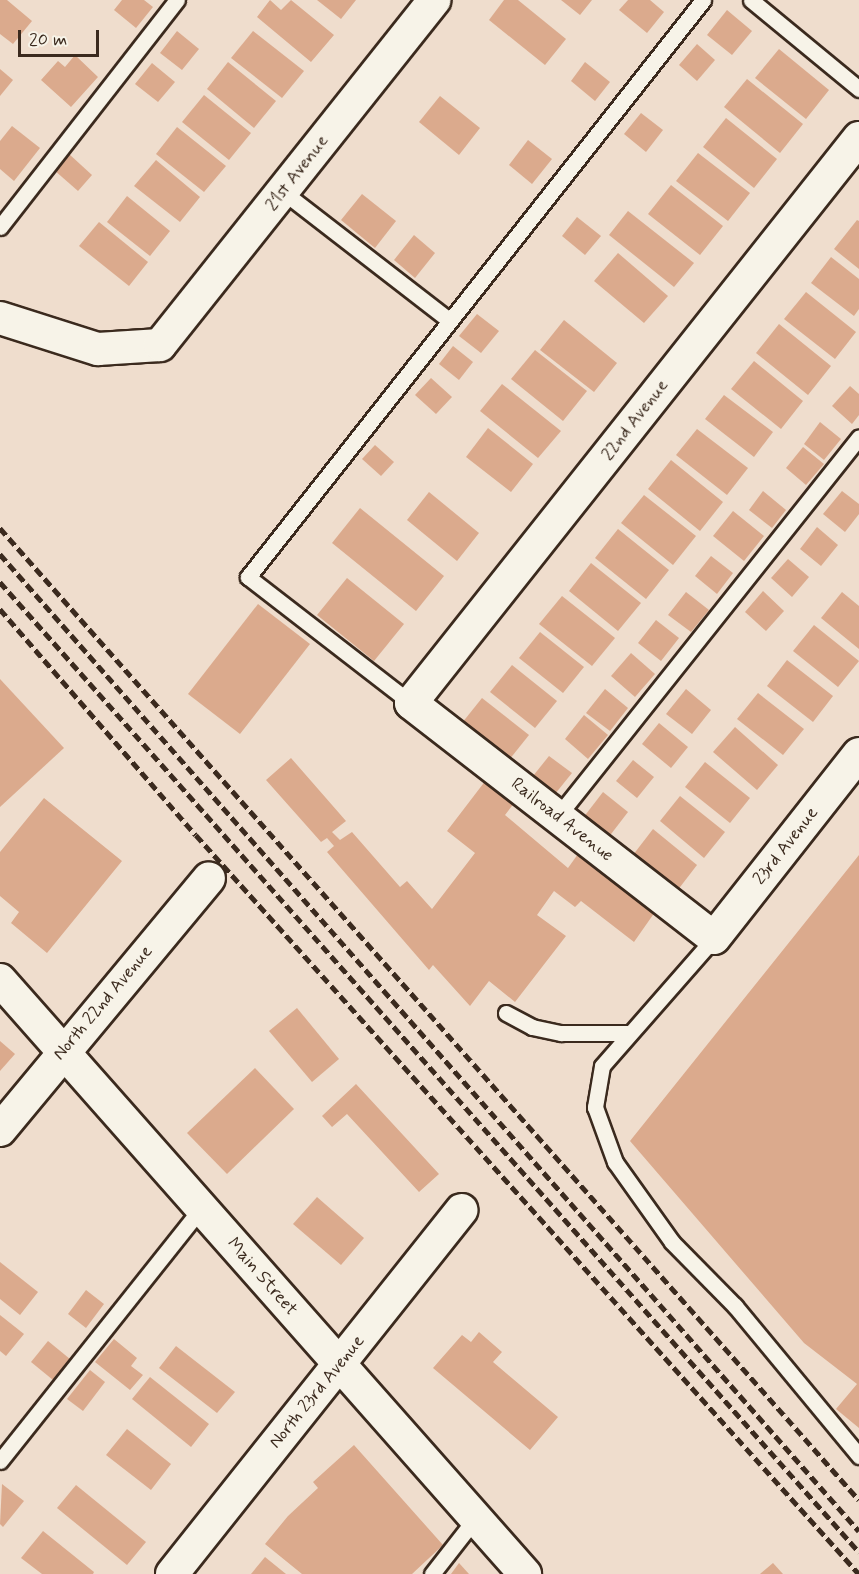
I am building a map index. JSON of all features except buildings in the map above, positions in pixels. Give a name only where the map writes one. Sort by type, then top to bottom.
[{"type":"street","name":"21st Avenue","points":[[0,318],[98,349],[160,345],[434,0]]},
{"type":"street","name":"22nd Avenue","points":[[411,703],[859,138]]},
{"type":"street","name":"Railroad Avenue","points":[[411,703],[714,938]]},
{"type":"street","name":"23rd Avenue","points":[[714,938],[859,754]]},
{"type":"street","name":"North 22nd Avenue","points":[[0,1130],[63,1051],[209,878]]},
{"type":"street","name":"Main Street","points":[[0,980],[525,1574]]},
{"type":"street","name":"North 23rd Avenue","points":[[172,1574],[462,1210]]},
{"type":"lane","points":[[0,227],[177,0]]},
{"type":"lane","points":[[411,703],[248,578],[703,0]]},
{"type":"lane","points":[[751,0],[859,89]]},
{"type":"lane","points":[[282,192],[450,321]]},
{"type":"lane","points":[[557,816],[859,438]]},
{"type":"lane","points":[[714,938],[602,1066],[595,1107],[615,1162],[672,1242],[735,1306],[859,1456]]},
{"type":"lane","points":[[506,1013],[532,1027],[561,1033],[592,1036],[630,1033]]},
{"type":"lane","points":[[0,1461],[201,1208]]},
{"type":"lane","points":[[432,1574],[476,1519]]},
{"type":"railway","points":[[0,528],[859,1500]]},
{"type":"railway","points":[[0,554],[859,1531]]},
{"type":"railway","points":[[0,582],[859,1552]]},
{"type":"railway","points":[[0,609],[196,835],[859,1574]]}]
